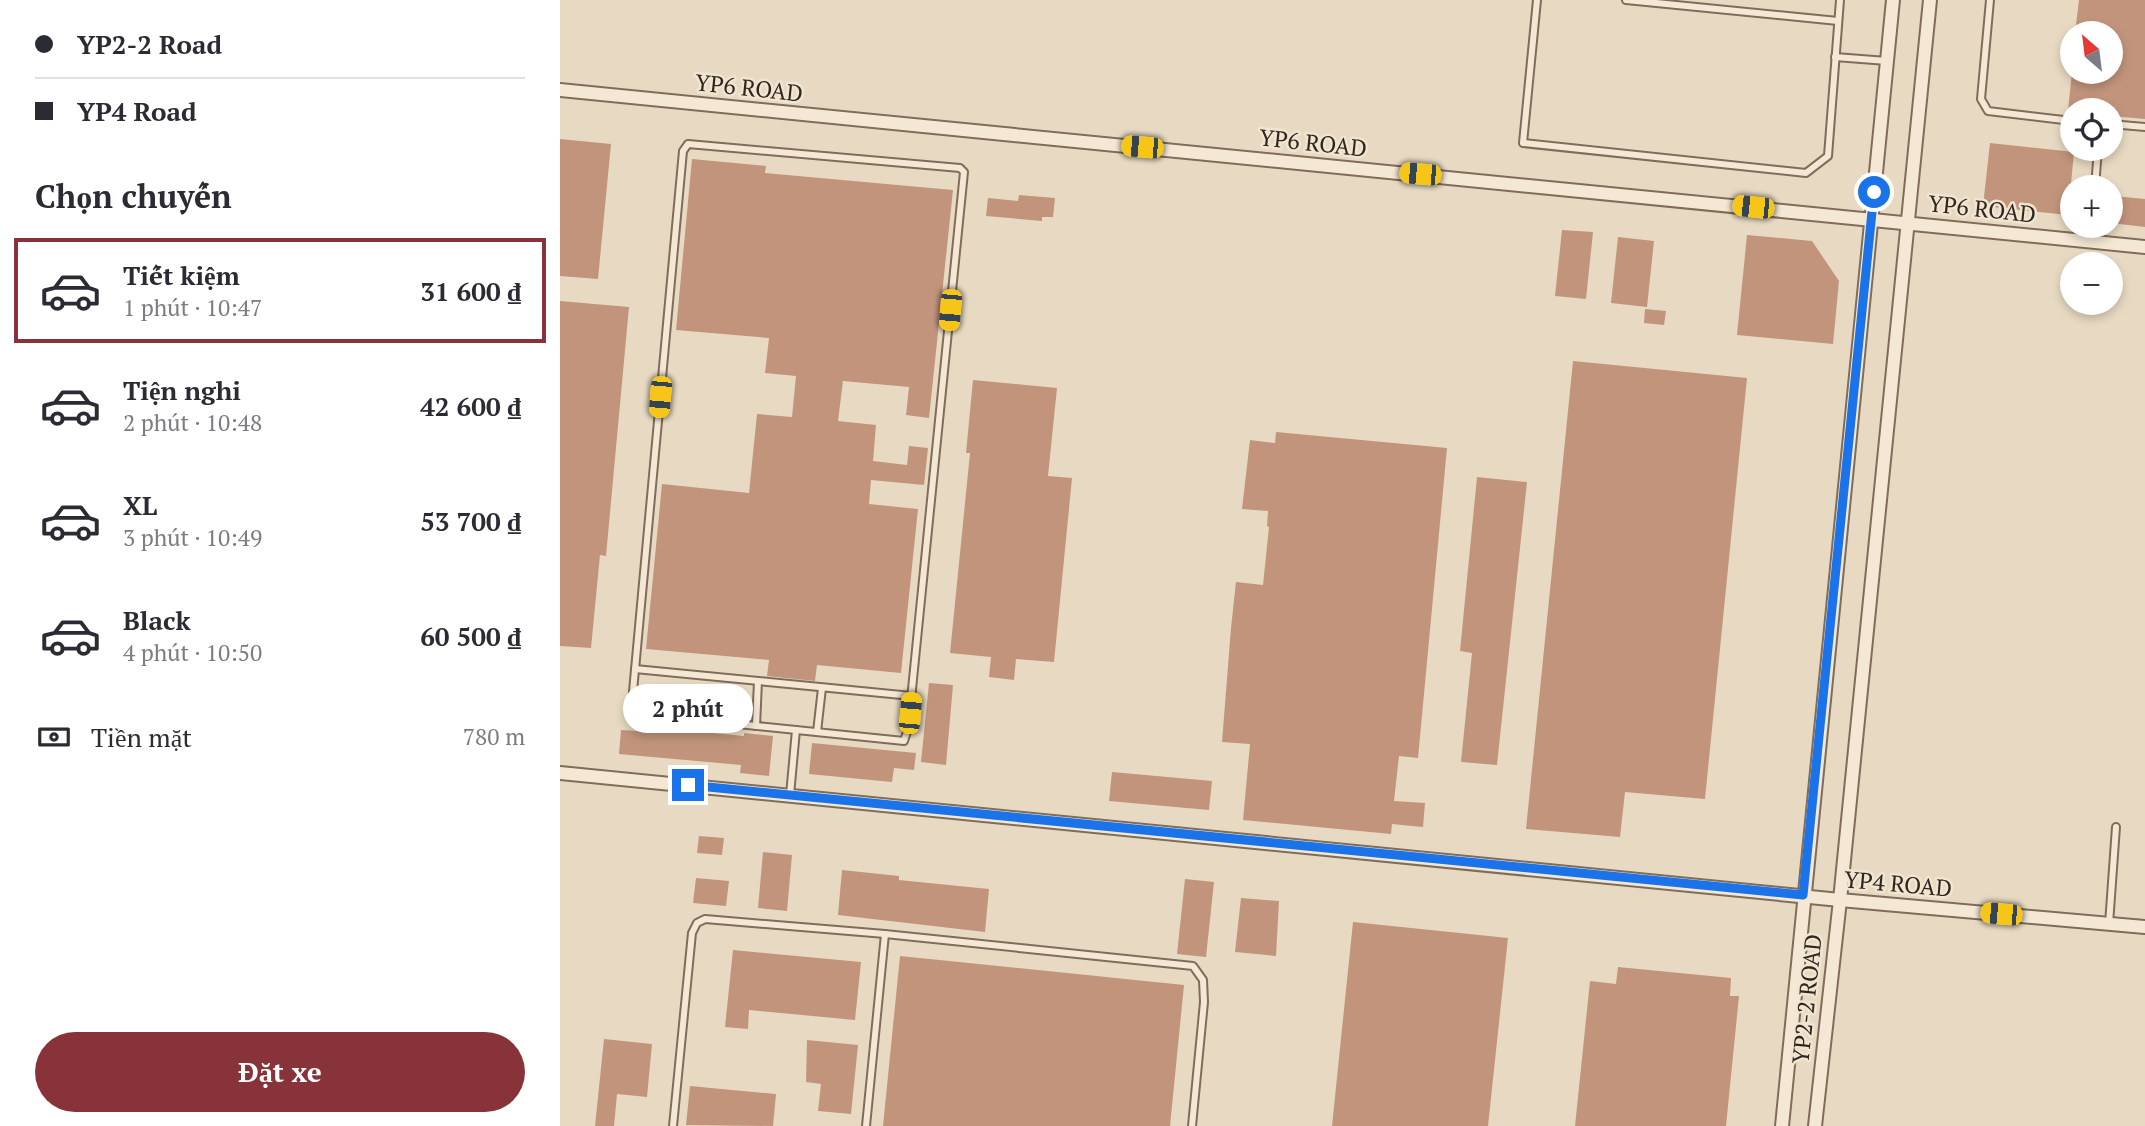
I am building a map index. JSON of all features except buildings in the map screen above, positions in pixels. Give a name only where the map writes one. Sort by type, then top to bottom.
[{"type":"street","name":"YP2-2 ROAD","points":[[1782,1126],[1893,0]]},
{"type":"street","name":"YP2-2 ROAD","points":[[1815,1126],[1930,0]]},
{"type":"street","name":"YP6 ROAD","points":[[560,90],[2145,247]]},
{"type":"street","name":"YP4 ROAD","points":[[560,773],[1840,900],[2145,927]]},
{"type":"lane","points":[[1537,0],[1523,143],[1806,173],[1828,156],[1840,0]]},
{"type":"lane","points":[[1626,0],[1838,21]]},
{"type":"lane","points":[[1990,0],[1981,99],[1988,111],[2060,120]]},
{"type":"lane","points":[[1835,57],[1887,61]]},
{"type":"lane","points":[[2123,125],[2145,128]]},
{"type":"lane","points":[[688,144],[960,168],[964,172],[912,696],[905,741],[631,713],[683,151],[688,144]]},
{"type":"lane","points":[[2092,238],[2092,242]]},
{"type":"lane","points":[[635,669],[912,696]]},
{"type":"lane","points":[[757,726],[758,681]]},
{"type":"lane","points":[[817,732],[822,688]]},
{"type":"lane","points":[[790,795],[796,730]]},
{"type":"lane","points":[[2109,924],[2116,827]]},
{"type":"lane","points":[[673,1126],[692,933],[697,923],[705,919],[885,934],[1193,966],[1203,981],[1204,1002],[1192,1126]]},
{"type":"lane","points":[[866,1126],[885,934]]},
{"type":"route","points":[[688,785],[1803,895],[1874,192]]}]
